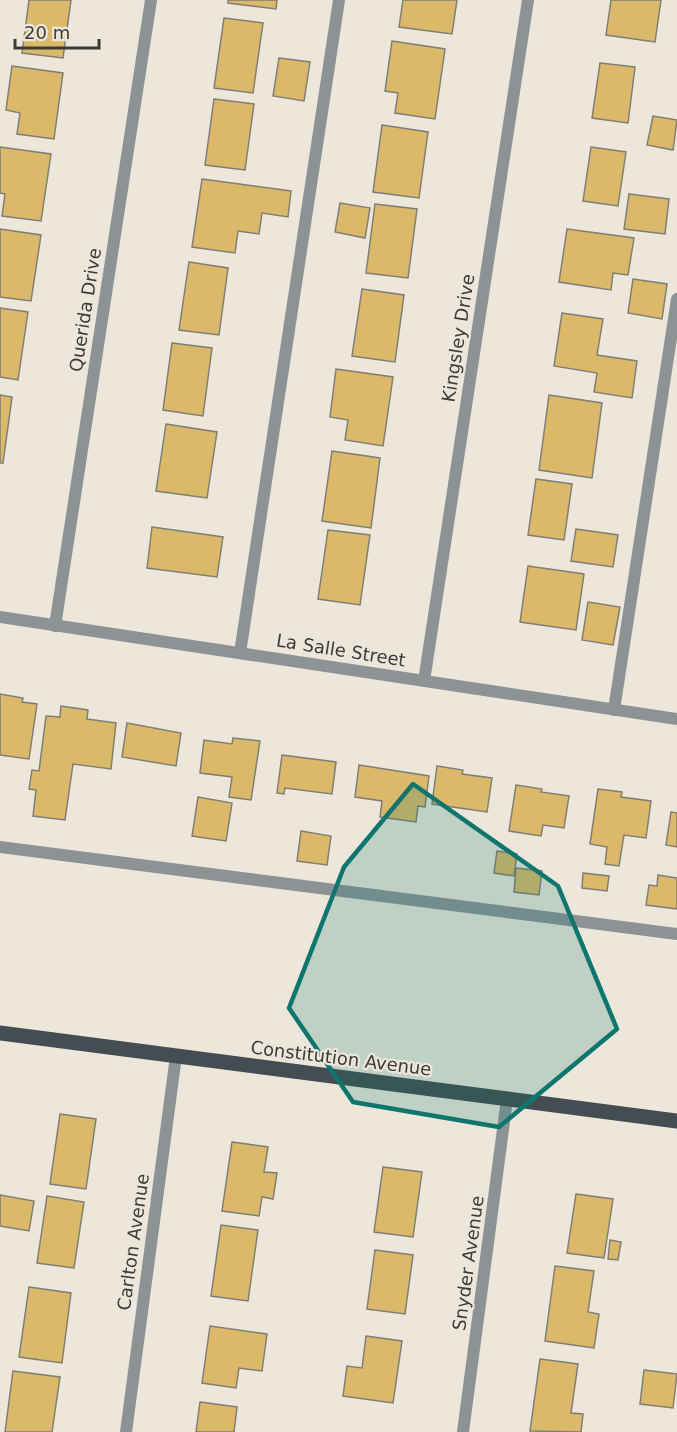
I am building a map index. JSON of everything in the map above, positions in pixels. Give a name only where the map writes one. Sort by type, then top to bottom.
[{"type":"main road","name":"Constitution Avenue","points":[[0,1033],[677,1121]]},
{"type":"street","name":"Querida Drive","points":[[55,626],[151,0]]},
{"type":"street","points":[[240,653],[339,0]]},
{"type":"street","name":"Kingsley Drive","points":[[424,681],[528,0]]},
{"type":"street","points":[[614,710],[677,299]]},
{"type":"street","name":"La Salle Street","points":[[0,617],[677,720]]},
{"type":"street","points":[[0,847],[677,934]]},
{"type":"street","name":"Carlton Avenue","points":[[126,1432],[176,1056]]},
{"type":"street","name":"Snyder Avenue","points":[[463,1432],[507,1099]]},
{"type":"highlighted area","points":[[413,784],[558,886],[617,1029],[499,1127],[353,1102],[289,1008],[344,867]]},
{"type":"building","points":[[29,0],[71,0],[63,58],[22,53]]},
{"type":"building","points":[[228,0],[277,0],[276,9],[228,3]]},
{"type":"building","points":[[403,0],[457,0],[452,34],[399,27]]},
{"type":"building","points":[[611,0],[661,0],[655,42],[606,35]]},
{"type":"building","points":[[224,18],[263,23],[253,93],[214,88]]},
{"type":"building","points":[[392,41],[445,49],[435,119],[395,113],[398,93],[385,91]]},
{"type":"building","points":[[279,58],[310,62],[304,101],[273,96]]},
{"type":"building","points":[[600,63],[635,67],[628,123],[592,118]]},
{"type":"building","points":[[12,66],[63,73],[54,139],[17,134],[20,113],[6,110]]},
{"type":"building","points":[[214,99],[254,104],[245,170],[205,165]]},
{"type":"building","points":[[653,116],[677,120],[673,150],[647,145]]},
{"type":"building","points":[[382,125],[428,132],[419,198],[373,192]]},
{"type":"building","points":[[0,147],[51,154],[41,221],[2,216],[5,194],[0,193]]},
{"type":"building","points":[[591,147],[626,152],[618,206],[583,201]]},
{"type":"building","points":[[202,179],[291,191],[288,217],[262,213],[259,234],[238,231],[235,253],[192,247]]},
{"type":"building","points":[[629,194],[669,199],[665,234],[624,229]]},
{"type":"building","points":[[340,203],[370,208],[365,238],[335,232]]},
{"type":"building","points":[[375,204],[417,209],[408,278],[366,273]]},
{"type":"building","points":[[0,229],[41,235],[31,301],[0,297]]},
{"type":"building","points":[[567,229],[634,238],[628,275],[613,273],[611,290],[559,282]]},
{"type":"building","points":[[189,262],[228,268],[219,335],[179,330]]},
{"type":"building","points":[[633,279],[667,284],[662,319],[628,313]]},
{"type":"building","points":[[362,289],[404,295],[395,362],[352,356]]},
{"type":"building","points":[[0,308],[28,312],[18,380],[0,377]]},
{"type":"building","points":[[562,313],[603,319],[597,355],[637,361],[632,398],[594,392],[597,373],[554,366]]},
{"type":"building","points":[[172,343],[212,348],[203,416],[163,410]]},
{"type":"building","points":[[336,369],[393,377],[383,446],[345,440],[348,420],[330,417]]},
{"type":"building","points":[[0,395],[12,397],[3,463],[0,463]]},
{"type":"building","points":[[549,395],[602,403],[592,478],[539,470]]},
{"type":"building","points":[[166,424],[217,432],[207,498],[156,491]]},
{"type":"building","points":[[332,451],[380,458],[371,528],[322,521]]},
{"type":"building","points":[[536,479],[572,484],[564,540],[528,535]]},
{"type":"building","points":[[152,527],[223,537],[217,577],[147,568]]},
{"type":"building","points":[[576,529],[618,535],[613,567],[571,561]]},
{"type":"building","points":[[328,530],[370,535],[360,605],[318,599]]},
{"type":"building","points":[[528,566],[584,574],[576,630],[520,622]]},
{"type":"building","points":[[588,602],[620,607],[613,645],[582,640]]},
{"type":"building","points":[[0,694],[23,698],[22,702],[37,704],[29,759],[0,755]]},
{"type":"building","points":[[61,706],[88,710],[87,719],[116,723],[111,769],[73,764],[65,820],[33,816],[36,790],[29,789],[32,770],[39,771],[46,716],[60,717]]},
{"type":"building","points":[[127,723],[181,733],[176,766],[122,757]]},
{"type":"building","points":[[233,738],[260,741],[251,800],[229,797],[232,777],[200,773],[204,740],[232,744]]},
{"type":"building","points":[[282,755],[336,762],[332,794],[285,788],[284,794],[277,793]]},
{"type":"building","points":[[359,765],[429,776],[425,807],[418,806],[416,822],[380,817],[382,801],[355,797]]},
{"type":"building","points":[[437,766],[463,770],[462,774],[492,778],[487,812],[432,804]]},
{"type":"building","points":[[516,785],[569,796],[564,828],[543,825],[541,836],[509,831]]},
{"type":"building","points":[[598,789],[622,792],[621,797],[651,801],[646,838],[624,835],[619,866],[605,864],[607,847],[590,844]]},
{"type":"building","points":[[198,797],[232,803],[226,841],[192,836]]},
{"type":"building","points":[[671,812],[677,813],[677,847],[666,845]]},
{"type":"building","points":[[301,831],[331,836],[327,865],[297,861]]},
{"type":"building","points":[[497,851],[517,854],[514,876],[494,873]]},
{"type":"building","points":[[516,868],[542,871],[539,895],[514,892]]},
{"type":"building","points":[[583,873],[609,876],[607,891],[582,888]]},
{"type":"building","points":[[658,875],[677,878],[677,909],[646,905],[649,885],[657,886]]},
{"type":"building","points":[[60,1114],[96,1119],[86,1189],[50,1184]]},
{"type":"building","points":[[232,1142],[268,1147],[264,1172],[277,1173],[273,1199],[262,1197],[259,1216],[222,1211]]},
{"type":"building","points":[[383,1167],[422,1172],[413,1237],[374,1232]]},
{"type":"building","points":[[576,1194],[613,1199],[604,1258],[567,1253]]},
{"type":"building","points":[[0,1195],[34,1201],[29,1231],[0,1226]]},
{"type":"building","points":[[47,1196],[84,1202],[74,1268],[37,1263]]},
{"type":"building","points":[[221,1225],[258,1230],[248,1301],[211,1296]]},
{"type":"building","points":[[610,1240],[621,1242],[618,1260],[608,1259]]},
{"type":"building","points":[[375,1250],[413,1255],[405,1314],[367,1309]]},
{"type":"building","points":[[555,1266],[594,1271],[588,1312],[599,1314],[594,1348],[545,1341]]},
{"type":"building","points":[[29,1287],[71,1293],[62,1363],[19,1357]]},
{"type":"building","points":[[210,1326],[267,1334],[262,1371],[239,1368],[236,1388],[202,1383]]},
{"type":"building","points":[[366,1336],[402,1341],[393,1403],[343,1396],[347,1366],[362,1368]]},
{"type":"building","points":[[540,1359],[578,1364],[571,1413],[583,1414],[581,1432],[530,1431]]},
{"type":"building","points":[[644,1370],[677,1374],[673,1408],[640,1404]]},
{"type":"building","points":[[13,1371],[60,1377],[52,1432],[5,1432]]},
{"type":"building","points":[[200,1402],[237,1407],[234,1432],[196,1432]]}]
